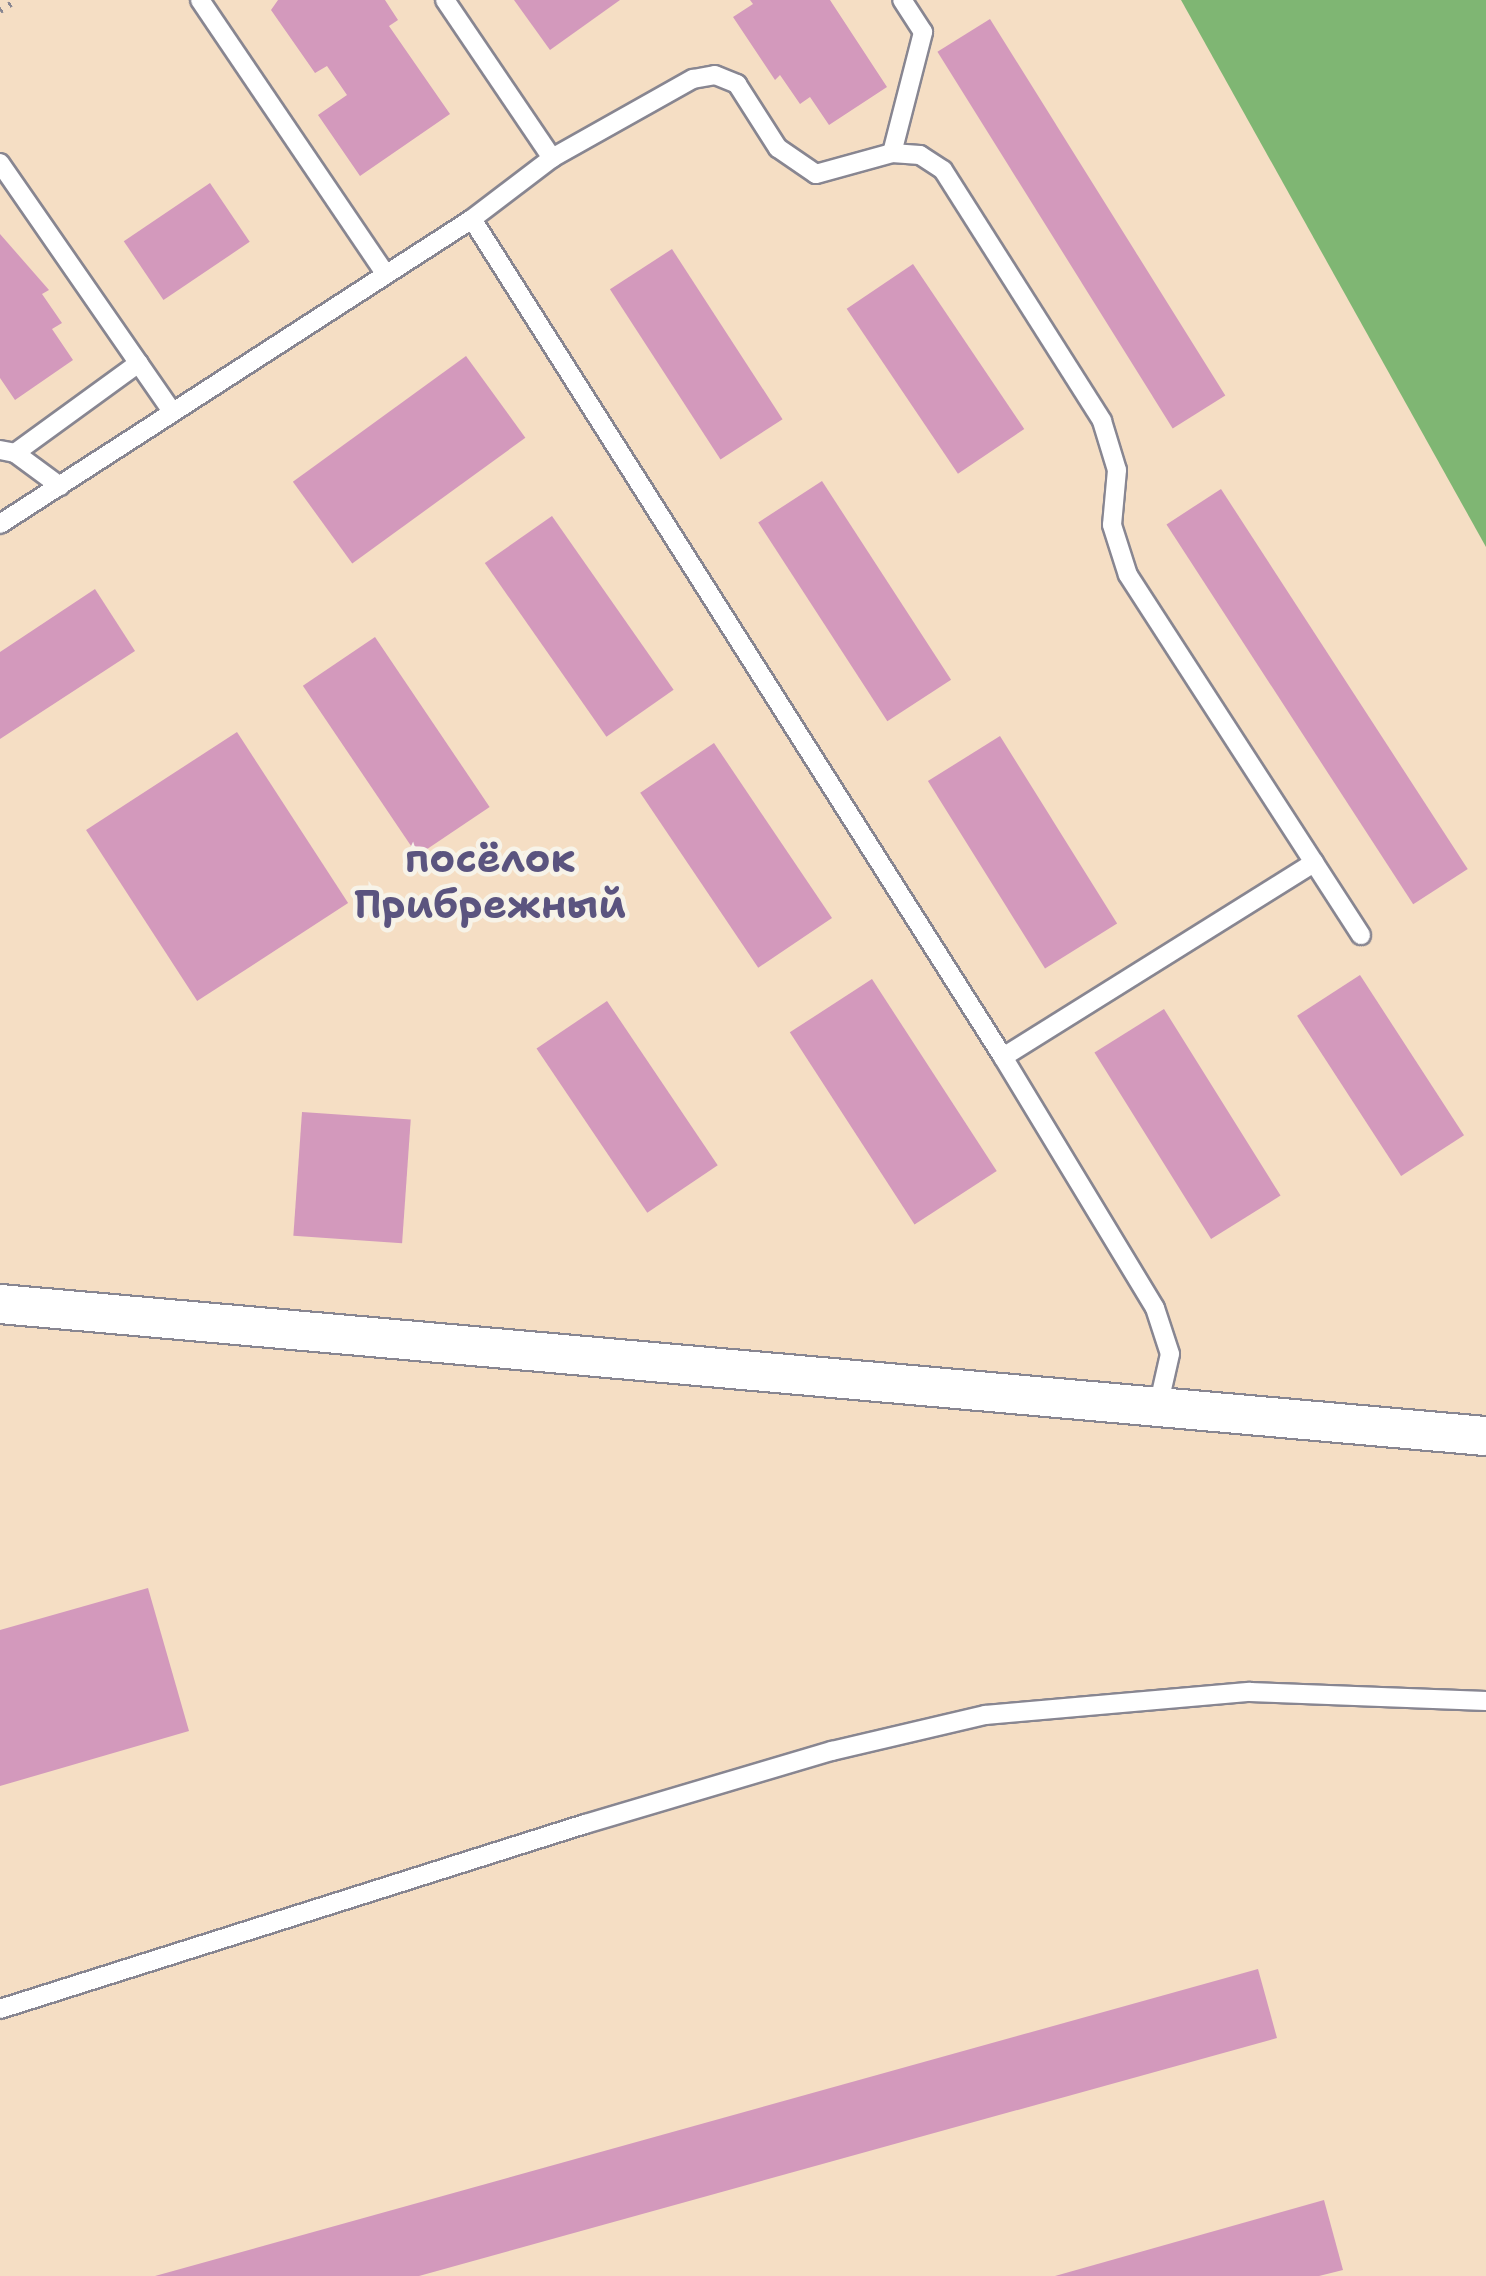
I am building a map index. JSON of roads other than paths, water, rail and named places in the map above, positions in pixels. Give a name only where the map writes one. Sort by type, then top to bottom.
[{"type":"street","points":[[0,1304],[1486,1436]]},
{"type":"lane","points":[[200,0],[384,270]]},
{"type":"lane","points":[[444,0],[552,158]]},
{"type":"lane","points":[[892,153],[922,32],[902,0]]},
{"type":"lane","points":[[0,524],[384,270],[472,218],[552,158],[693,79],[715,75],[737,84],[796,165],[816,174],[892,153],[920,154],[943,170],[1102,421],[1118,470],[1112,525],[1128,575],[1362,936]]},
{"type":"lane","points":[[0,164],[172,411]]},
{"type":"lane","points":[[472,218],[1003,1057],[1155,1308],[1170,1354],[1158,1407]]},
{"type":"lane","points":[[60,486],[7,451],[139,362]]},
{"type":"lane","points":[[1003,1057],[1314,863]]},
{"type":"lane","points":[[0,2009],[585,1824],[832,1751],[985,1716],[1250,1692],[1486,1701]]},
{"type":"district","name":"посёлок Прибрежный","points":[[490,881]]}]
